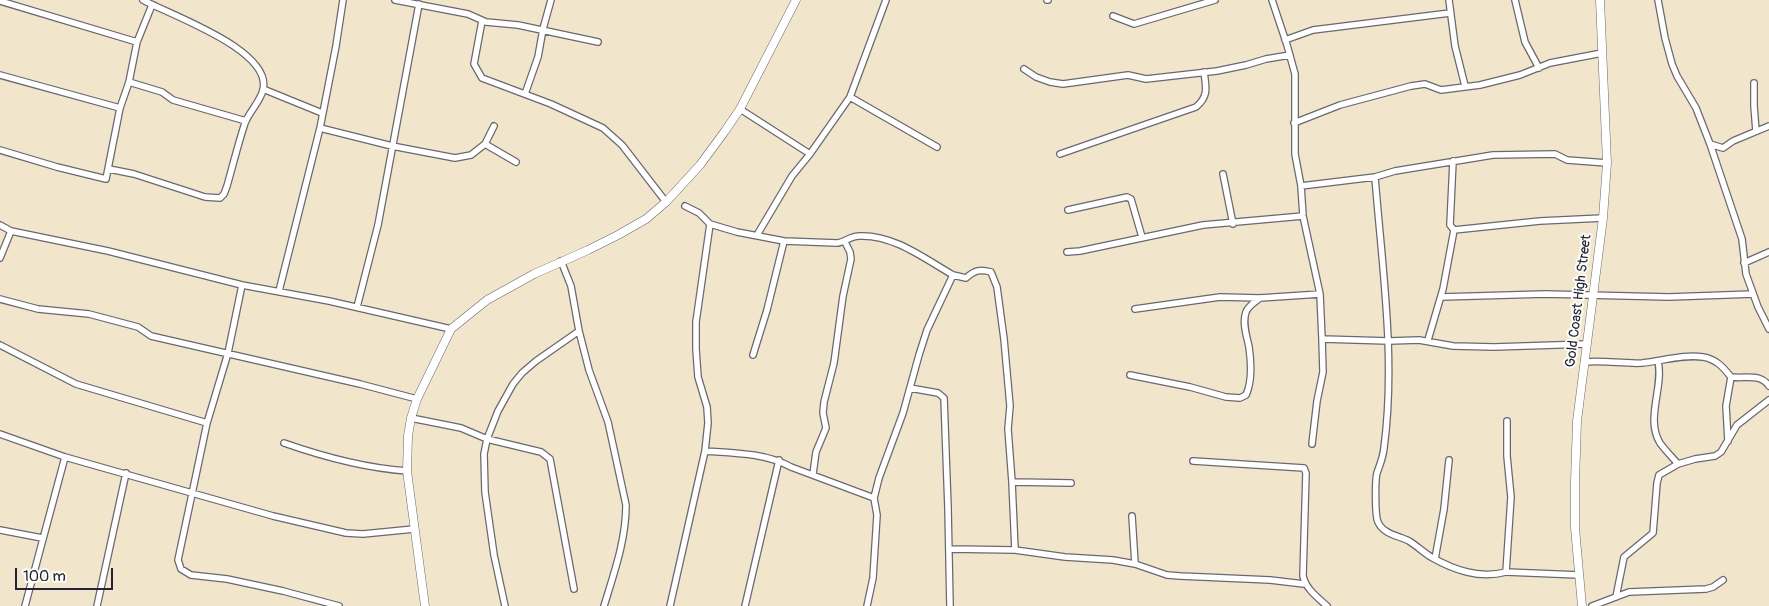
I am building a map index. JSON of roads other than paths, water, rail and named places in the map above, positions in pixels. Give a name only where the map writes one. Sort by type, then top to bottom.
[{"type":"street","points":[[109,169],[134,174],[205,197],[220,198],[227,186],[246,122],[264,89],[261,73],[247,55],[207,31],[143,0]]},
{"type":"street","points":[[279,291],[320,128],[343,0]]},
{"type":"street","points":[[395,0],[419,4],[427,2],[468,14],[482,21],[543,29],[598,42]]},
{"type":"street","points":[[525,94],[538,57],[551,0]]},
{"type":"street","points":[[425,606],[407,471],[408,436],[417,399],[451,330],[487,300],[534,274],[588,250],[639,223],[666,202],[700,165],[740,109],[796,0]]},
{"type":"street","points":[[756,235],[792,176],[850,97],[886,0]]},
{"type":"street","points":[[1113,16],[1134,24],[1215,0]]},
{"type":"street","points":[[1272,0],[1290,55],[1296,82],[1295,154],[1301,186],[1303,216],[1320,294],[1323,372],[1317,401],[1312,444]]},
{"type":"street","points":[[1449,0],[1455,46],[1465,86]]},
{"type":"street","points":[[1515,0],[1526,42],[1539,68]]},
{"type":"street","name":"Gold Coast High Street","points":[[1582,606],[1575,528],[1577,420],[1607,163],[1600,0]]},
{"type":"street","points":[[1658,0],[1672,64],[1696,108],[1710,144],[1742,239],[1746,274],[1768,325]]},
{"type":"street","points":[[0,1],[137,42]]},
{"type":"street","points":[[357,307],[378,225],[419,4]]},
{"type":"street","points":[[0,150],[106,179],[120,108],[129,82],[137,42],[152,5]]},
{"type":"street","points":[[1285,40],[1313,30],[1450,13]]},
{"type":"street","points":[[482,21],[474,58],[478,74],[487,80],[595,124],[612,135],[666,202]]},
{"type":"street","points":[[1294,123],[1332,108],[1411,86],[1425,84],[1441,90],[1480,85],[1520,75],[1565,59],[1602,53]]},
{"type":"street","points":[[1024,69],[1036,77],[1063,84],[1128,75],[1146,79],[1204,72],[1240,66],[1266,58],[1290,55]]},
{"type":"street","points":[[1060,154],[1196,107],[1204,101],[1206,89],[1204,72]]},
{"type":"street","points":[[0,75],[120,108]]},
{"type":"street","points":[[129,82],[162,92],[173,100],[246,122]]},
{"type":"street","points":[[1754,83],[1756,131]]},
{"type":"street","points":[[264,89],[322,113]]},
{"type":"street","points":[[850,97],[937,147]]},
{"type":"street","points":[[740,109],[810,154]]},
{"type":"street","points":[[320,128],[392,146],[455,158],[471,155],[485,144],[494,126]]},
{"type":"street","points":[[1716,162],[1723,148],[1733,141],[1769,126]]},
{"type":"street","points":[[485,144],[516,162]]},
{"type":"street","points":[[1710,144],[1723,148]]},
{"type":"street","points":[[1301,186],[1375,177],[1395,171],[1453,160],[1493,155],[1555,154],[1567,160],[1607,163]]},
{"type":"street","points":[[1453,160],[1450,225],[1454,230]]},
{"type":"street","points":[[1223,174],[1232,224]]},
{"type":"street","points":[[1375,177],[1389,341],[1388,421],[1383,459],[1376,477],[1377,520],[1382,529],[1408,541],[1446,565],[1461,571],[1496,575],[1506,572],[1579,575]]},
{"type":"street","points":[[1068,210],[1127,197],[1131,199],[1142,237]]},
{"type":"street","points":[[685,206],[699,214],[710,224],[756,235],[784,241],[837,243],[856,236],[877,237],[890,241],[953,275],[966,278],[974,271],[982,269],[991,272],[997,286],[1010,406],[1008,429],[1015,550]]},
{"type":"street","points":[[1067,252],[1080,251],[1203,225],[1232,224],[1303,216]]},
{"type":"street","points":[[1454,230],[1540,221],[1602,218]]},
{"type":"street","points":[[670,606],[705,450],[708,423],[707,407],[698,377],[696,322],[710,224]]},
{"type":"street","points":[[0,226],[11,231],[108,250],[242,285],[357,307],[451,330]]},
{"type":"street","points":[[1428,340],[1441,297],[1454,230]]},
{"type":"street","points":[[0,258],[11,231]]},
{"type":"street","points":[[753,355],[767,310],[784,241]]},
{"type":"street","points":[[813,474],[816,452],[826,428],[824,402],[834,363],[843,296],[851,260],[850,252],[844,242]]},
{"type":"street","points":[[1744,263],[1769,252]]},
{"type":"street","points":[[561,261],[571,286],[579,331],[589,370],[608,422],[626,506],[626,520],[604,606]]},
{"type":"street","points":[[868,606],[873,578],[877,515],[874,498],[879,478],[903,413],[927,330],[953,275]]},
{"type":"street","points":[[242,285],[228,353],[208,423],[178,560],[182,569],[191,575],[227,579],[339,606]]},
{"type":"street","points":[[1135,309],[1220,297],[1260,298],[1320,294]]},
{"type":"street","points":[[1441,297],[1593,294],[1669,297],[1753,294]]},
{"type":"street","points":[[1130,375],[1190,387],[1226,397],[1240,398],[1246,395],[1250,380],[1249,348],[1245,333],[1245,317],[1246,311],[1260,298]]},
{"type":"street","points":[[0,299],[38,309],[89,314],[138,327],[151,336],[417,399]]},
{"type":"street","points":[[505,606],[494,555],[485,492],[484,454],[486,439],[498,411],[513,384],[522,373],[579,331]]},
{"type":"street","points":[[1322,339],[1428,340],[1461,346],[1586,344]]},
{"type":"street","points":[[0,345],[76,384],[208,423]]},
{"type":"street","points":[[1584,362],[1628,364],[1704,357],[1720,364],[1731,377],[1725,416],[1728,441]]},
{"type":"street","points":[[1658,361],[1660,373],[1655,412],[1656,432],[1660,442],[1678,464]]},
{"type":"street","points":[[1731,377],[1758,377],[1769,386]]},
{"type":"street","points":[[910,388],[938,393],[944,398],[950,606]]},
{"type":"street","points":[[1616,597],[1624,557],[1653,533],[1659,475],[1678,464],[1716,456],[1721,452],[1737,425],[1769,400]]},
{"type":"street","points":[[411,418],[462,428],[486,439],[541,452],[550,459],[574,589]]},
{"type":"street","points":[[1506,572],[1511,497],[1507,456],[1507,421]]},
{"type":"street","points":[[0,434],[65,457],[273,516],[346,533],[363,534],[414,529]]},
{"type":"street","points":[[284,443],[306,451],[360,465],[407,471]]},
{"type":"street","points":[[705,450],[751,454],[779,460],[791,467],[874,498]]},
{"type":"street","points":[[25,606],[65,457]]},
{"type":"street","points":[[745,606],[779,460]]},
{"type":"street","points":[[1435,559],[1444,509],[1449,460]]},
{"type":"street","points":[[1193,461],[1304,468],[1306,473],[1302,562],[1304,584]]},
{"type":"street","points":[[97,606],[126,473]]},
{"type":"street","points":[[1012,482],[1071,483]]},
{"type":"street","points":[[1132,516],[1135,564]]},
{"type":"street","points":[[0,530],[42,538]]},
{"type":"street","points":[[949,549],[1015,550],[1065,557],[1113,560],[1135,564],[1167,575],[1270,580],[1304,584],[1327,606]]},
{"type":"street","points":[[1592,606],[1629,592],[1706,589],[1723,580]]}]
